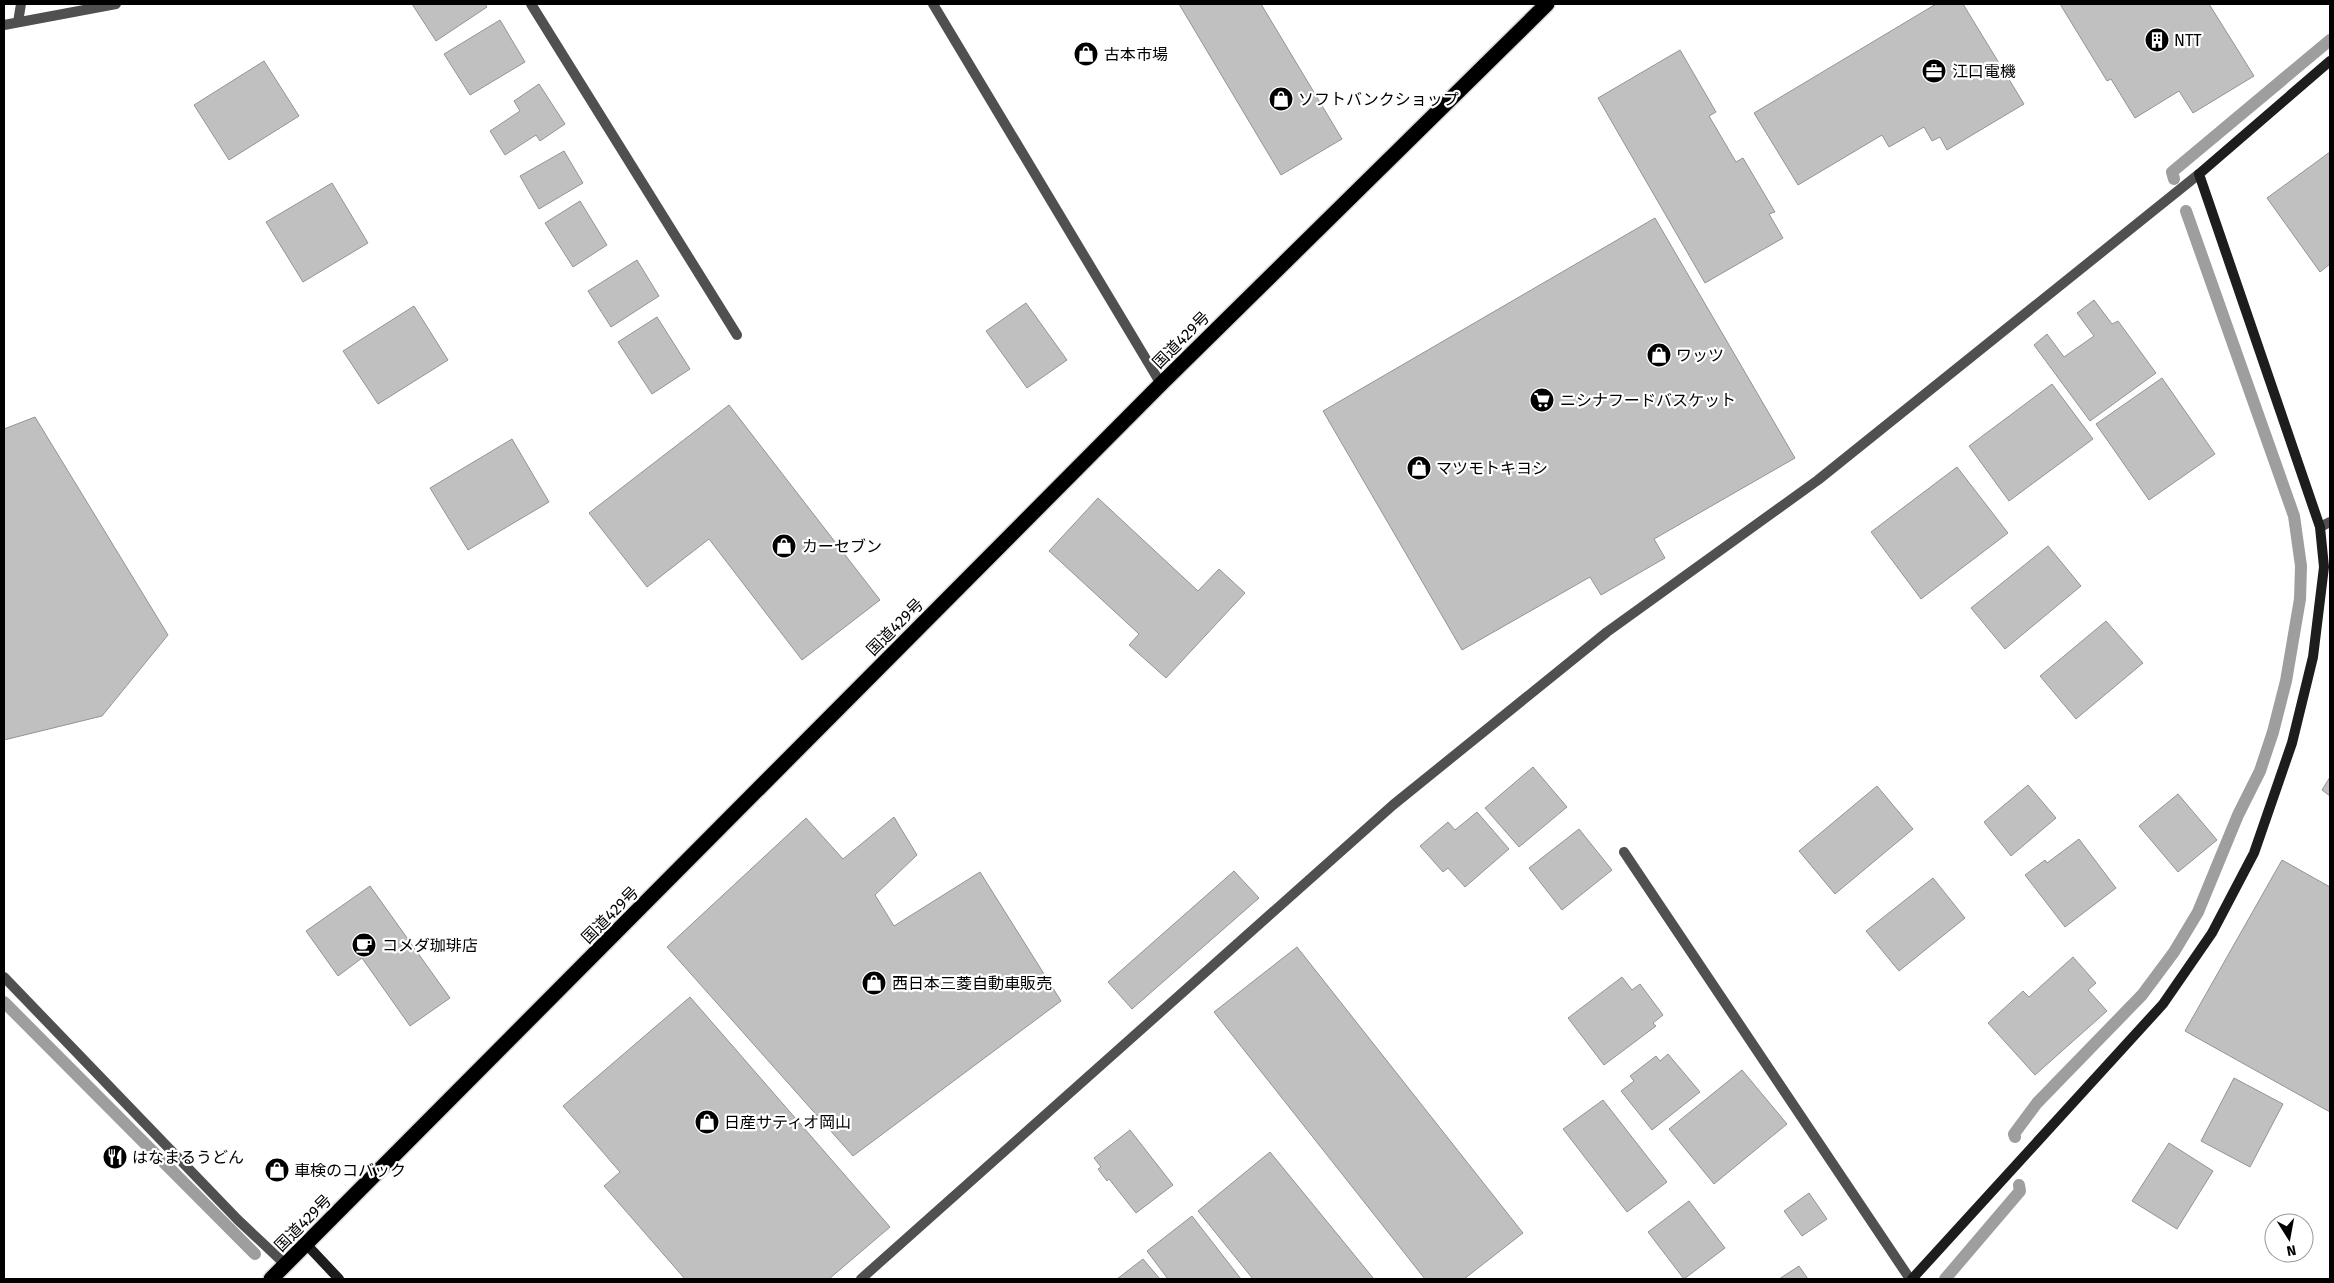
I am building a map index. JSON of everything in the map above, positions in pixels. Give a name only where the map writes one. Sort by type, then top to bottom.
[{"type":"highway","name":"国道429号","points":[[272,1279],[1161,384],[1547,4]]},
{"type":"street","points":[[18,22],[21,4]]},
{"type":"street","points":[[4,25],[116,4]]},
{"type":"street","points":[[531,4],[737,335]]},
{"type":"street","points":[[933,4],[1161,384]]},
{"type":"street","points":[[860,1279],[1393,805],[1607,632],[1818,480],[2199,174],[2330,61]]},
{"type":"street","points":[[1624,852],[1911,1279],[2163,1004],[2212,933],[2254,853],[2292,743],[2314,657],[2324,567],[2320,527],[2199,174]]},
{"type":"street","points":[[2320,527],[2330,522]]},
{"type":"street","points":[[4,977],[232,1213],[286,1265]]},
{"type":"street","points":[[307,1245],[338,1279]]},
{"type":"building","points":[[412,4],[485,4],[487,7],[436,41]]},
{"type":"building","points":[[1179,4],[1261,4],[1342,139],[1281,175]]},
{"type":"building","points":[[1936,4],[1963,4],[2024,104],[1947,150],[1940,137],[1932,141],[1924,127],[1889,147],[1882,135],[1798,185],[1754,113]]},
{"type":"building","name":"NTT","points":[[2060,4],[2209,4],[2254,76],[2193,113],[2179,91],[2135,118],[2111,79],[2107,81]]},
{"type":"building","points":[[500,20],[525,62],[470,95],[444,54]]},
{"type":"building","points":[[1680,50],[1716,112],[1709,116],[1736,162],[1743,158],[1775,212],[1769,214],[1783,238],[1705,283],[1598,98]]},
{"type":"building","points":[[264,61],[299,116],[229,160],[194,105]]},
{"type":"building","points":[[539,84],[565,124],[540,141],[536,135],[505,155],[490,131],[520,111],[514,101]]},
{"type":"building","points":[[564,151],[583,183],[539,209],[520,176]]},
{"type":"building","points":[[2330,152],[2330,264],[2320,272],[2267,198]]},
{"type":"building","points":[[332,183],[368,243],[303,282],[266,222]]},
{"type":"building","points":[[580,201],[607,245],[573,267],[545,223]]},
{"type":"building","points":[[1655,218],[1795,458],[1654,539],[1665,558],[1601,595],[1590,577],[1462,650],[1323,411]]},
{"type":"building","points":[[637,260],[659,296],[611,327],[588,291]]},
{"type":"building","points":[[2094,300],[2112,324],[2118,321],[2156,373],[2090,421],[2034,345],[2047,334],[2064,357],[2094,336],[2077,313]]},
{"type":"building","points":[[1026,303],[1067,360],[1027,388],[986,331]]},
{"type":"building","points":[[414,306],[448,360],[378,404],[343,351]]},
{"type":"building","points":[[657,317],[690,369],[652,394],[618,342]]},
{"type":"building","points":[[2162,378],[2215,454],[2149,500],[2096,424]]},
{"type":"building","points":[[2052,384],[2093,439],[2009,501],[1969,446]]},
{"type":"building","points":[[729,405],[880,600],[802,660],[709,539],[647,587],[589,513]]},
{"type":"building","points":[[35,417],[168,635],[102,716],[4,740],[4,429]]},
{"type":"building","points":[[512,439],[549,502],[468,550],[430,488]]},
{"type":"building","points":[[1957,467],[2008,533],[1921,599],[1871,532]]},
{"type":"building","points":[[1098,498],[1198,591],[1219,569],[1245,593],[1166,678],[1129,645],[1139,634],[1049,551]]},
{"type":"building","points":[[2048,546],[2081,586],[2005,649],[1971,608]]},
{"type":"building","points":[[2106,621],[2143,663],[2076,719],[2040,676]]},
{"type":"building","points":[[1533,767],[1567,807],[1519,847],[1485,808]]},
{"type":"building","points":[[2330,777],[2330,796],[2322,790]]},
{"type":"building","points":[[2028,785],[2056,818],[2011,856],[1984,822]]},
{"type":"building","points":[[1877,786],[1913,829],[1835,894],[1799,851]]},
{"type":"building","points":[[2178,794],[2217,840],[2178,872],[2139,826]]},
{"type":"building","points":[[1477,812],[1509,849],[1465,887],[1448,868],[1443,872],[1420,846],[1448,822],[1455,830]]},
{"type":"building","points":[[894,817],[917,855],[875,895],[894,926],[980,872],[1061,1001],[853,1156],[667,947],[806,818],[843,859]]},
{"type":"building","points":[[1579,829],[1612,870],[1562,910],[1529,868]]},
{"type":"building","points":[[2079,839],[2116,888],[2065,927],[2025,875],[2045,860],[2047,863]]},
{"type":"building","points":[[2282,860],[2330,887],[2330,1112],[2185,1031]]},
{"type":"building","points":[[1234,871],[1259,898],[1132,1009],[1108,982]]},
{"type":"building","points":[[1933,878],[1965,918],[1899,971],[1866,931]]},
{"type":"building","name":"コメダ珈琲店","points":[[370,886],[450,998],[410,1026],[362,958],[338,976],[306,931]]},
{"type":"building","points":[[1297,947],[1523,1233],[1464,1279],[1425,1279],[1214,1012]]},
{"type":"building","points":[[2073,957],[2096,983],[2088,990],[2107,1011],[2035,1075],[1988,1023],[2023,991],[2029,997]]},
{"type":"building","points":[[1622,977],[1632,990],[1640,984],[1663,1015],[1653,1023],[1656,1026],[1604,1065],[1568,1018]]},
{"type":"building","points":[[690,997],[890,1227],[829,1279],[685,1279],[604,1186],[620,1172],[563,1106]]},
{"type":"building","points":[[1668,1054],[1700,1092],[1652,1130],[1621,1091],[1634,1081],[1630,1076],[1656,1056],[1660,1061]]},
{"type":"building","points":[[1742,1070],[1787,1124],[1714,1184],[1669,1129]]},
{"type":"building","points":[[2234,1078],[2283,1104],[2250,1167],[2201,1141]]},
{"type":"building","points":[[1603,1100],[1667,1182],[1627,1212],[1563,1129]]},
{"type":"building","points":[[1130,1130],[1173,1185],[1136,1213],[1109,1179],[1107,1181],[1098,1169],[1101,1167],[1094,1158]]},
{"type":"building","points":[[2169,1143],[2213,1171],[2177,1229],[2132,1201]]},
{"type":"building","points":[[1270,1152],[1374,1279],[1253,1279],[1198,1211]]},
{"type":"building","points":[[1809,1193],[1827,1219],[1802,1236],[1784,1211]]},
{"type":"building","points":[[1689,1201],[1725,1248],[1684,1279],[1648,1232]]},
{"type":"building","points":[[1192,1216],[1241,1279],[1168,1279],[1147,1251]]},
{"type":"building","points":[[1143,1259],[1160,1279],[1117,1279]]},
{"type":"building","points":[[1799,1266],[1808,1279],[1779,1279]]},
{"type":"waterway","points":[[2174,179],[2172,172],[2330,40]]},
{"type":"waterway","points":[[2015,1137],[2014,1134],[2037,1103],[2142,995],[2174,952],[2198,912],[2238,815],[2260,771],[2273,732],[2286,681],[2300,599],[2301,566],[2294,516],[2186,211]]},
{"type":"waterway","points":[[4,1002],[255,1254]]},
{"type":"waterway","points":[[1945,1279],[2020,1191],[2019,1185]]},
{"type":"place","name":"NTT","points":[[2157,40]]},
{"type":"place","name":"古本市場","points":[[1086,54]]},
{"type":"place","name":"江口電機","points":[[1934,71]]},
{"type":"place","name":"ソフトバンクショップ","points":[[1281,99]]},
{"type":"place","name":"ワッツ","points":[[1659,355]]},
{"type":"place","name":"ニシナフードバスケット","points":[[1542,400]]},
{"type":"place","name":"マツモトキヨシ","points":[[1419,468]]},
{"type":"place","name":"カーセブン","points":[[784,546]]},
{"type":"place","name":"コメダ珈琲店","points":[[364,945]]},
{"type":"place","name":"西日本三菱自動車販売","points":[[874,983]]},
{"type":"place","name":"日産サティオ岡山","points":[[707,1122]]},
{"type":"place","name":"はなまるうどん","points":[[115,1157]]},
{"type":"place","name":"車検のコバック","points":[[277,1170]]}]
